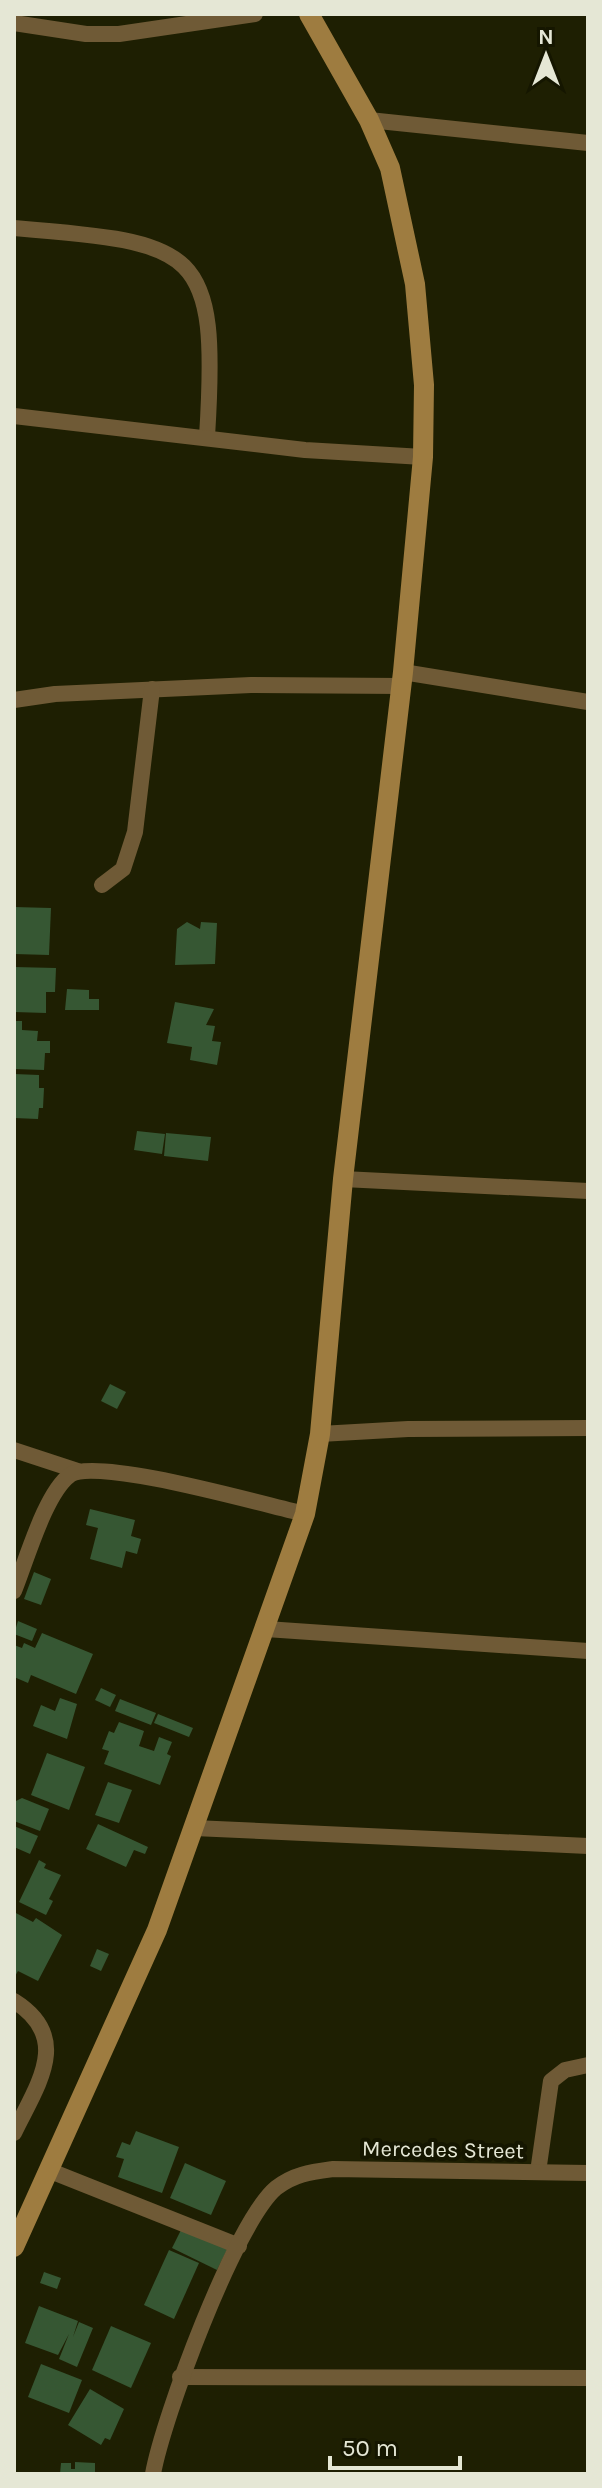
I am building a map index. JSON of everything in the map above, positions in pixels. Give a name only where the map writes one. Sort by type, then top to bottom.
[{"type":"street","points":[[14,23],[86,34],[119,34],[255,14]]},
{"type":"street","points":[[14,2247],[157,1930],[305,1514],[320,1434],[343,1179],[402,679],[423,457],[424,385],[415,284],[390,168],[369,120],[309,14]]},
{"type":"street","points":[[369,120],[588,143]]},
{"type":"street","points":[[14,228],[142,242],[178,260],[191,273],[205,300],[210,328],[207,437]]},
{"type":"street","points":[[14,416],[305,450],[423,457]]},
{"type":"street","points":[[14,700],[55,694],[402,679],[588,702]]},
{"type":"street","points":[[102,885],[123,869],[135,832],[152,689]]},
{"type":"street","points":[[343,1179],[588,1191]]},
{"type":"street","points":[[320,1434],[408,1429],[588,1428]]},
{"type":"street","points":[[14,1450],[78,1471],[135,1475],[305,1514]]},
{"type":"street","points":[[14,1591],[47,1510],[63,1482],[78,1471]]},
{"type":"street","points":[[266,1629],[588,1651]]},
{"type":"street","points":[[194,1828],[588,1846]]},
{"type":"street","points":[[14,2001],[37,2017],[47,2046],[46,2061],[14,2133]]},
{"type":"street","points":[[538,2172],[551,2081],[565,2070],[588,2065]]},
{"type":"street","name":"Mercedes Street","points":[[239,2246],[274,2190],[299,2173],[333,2169],[588,2173]]},
{"type":"street","points":[[48,2170],[239,2246],[180,2377],[153,2474]]},
{"type":"street","points":[[180,2377],[588,2378]]},
{"type":"building","points":[[14,907],[51,908],[49,955],[14,954]]},
{"type":"building","points":[[187,922],[200,929],[201,922],[217,923],[215,964],[175,965],[177,929]]},
{"type":"building","points":[[14,967],[56,968],[55,992],[46,992],[46,1013],[14,1012]]},
{"type":"building","points":[[67,989],[89,990],[89,999],[99,999],[99,1010],[65,1010]]},
{"type":"building","points":[[175,1002],[214,1009],[206,1025],[215,1026],[212,1041],[221,1042],[217,1065],[190,1060],[192,1047],[167,1043]]},
{"type":"building","points":[[14,1021],[22,1021],[22,1030],[38,1031],[37,1041],[50,1041],[50,1053],[45,1053],[44,1070],[14,1069]]},
{"type":"building","points":[[14,1074],[39,1075],[39,1088],[44,1088],[43,1108],[39,1108],[38,1119],[14,1118]]},
{"type":"building","points":[[137,1131],[165,1134],[162,1154],[134,1150]]},
{"type":"building","points":[[166,1133],[211,1137],[208,1161],[164,1156]]},
{"type":"building","points":[[110,1384],[126,1392],[117,1409],[101,1401]]},
{"type":"building","points":[[90,1509],[135,1520],[131,1536],[141,1539],[137,1554],[126,1551],[122,1568],[90,1559],[98,1528],[86,1525]]},
{"type":"building","points":[[34,1572],[51,1579],[41,1605],[24,1599]]},
{"type":"building","points":[[18,1621],[37,1629],[32,1641],[14,1634]]},
{"type":"building","points":[[42,1633],[93,1654],[76,1694],[31,1675],[28,1683],[14,1677],[14,1645],[22,1648],[24,1643],[35,1648]]},
{"type":"building","points":[[101,1688],[116,1695],[110,1707],[95,1700]]},
{"type":"building","points":[[60,1698],[77,1704],[67,1739],[33,1726],[41,1705],[55,1711]]},
{"type":"building","points":[[120,1699],[156,1713],[151,1725],[115,1711]]},
{"type":"building","points":[[158,1714],[193,1728],[189,1737],[154,1723]]},
{"type":"building","points":[[119,1722],[144,1731],[139,1746],[154,1751],[159,1737],[172,1742],[167,1754],[171,1756],[160,1785],[104,1764],[109,1751],[102,1749],[109,1731],[114,1733]]},
{"type":"building","points":[[47,1753],[85,1767],[69,1810],[31,1795]]},
{"type":"building","points":[[108,1782],[132,1790],[119,1823],[95,1815]]},
{"type":"building","points":[[22,1798],[49,1809],[40,1831],[14,1821],[14,1802]]},
{"type":"building","points":[[98,1824],[148,1847],[145,1854],[134,1850],[126,1867],[86,1849]]},
{"type":"building","points":[[14,1826],[38,1836],[30,1854],[14,1847]]},
{"type":"building","points":[[39,1860],[46,1864],[44,1868],[61,1875],[49,1899],[53,1901],[46,1915],[19,1902]]},
{"type":"building","points":[[14,1912],[33,1922],[36,1918],[62,1935],[38,1981],[18,1971],[14,1978]]},
{"type":"building","points":[[97,1949],[109,1954],[101,1971],[90,1966]]},
{"type":"building","points":[[136,2131],[179,2147],[162,2193],[118,2177],[124,2159],[116,2157],[122,2142],[130,2145]]},
{"type":"building","points":[[185,2163],[226,2181],[211,2215],[170,2198]]},
{"type":"building","points":[[183,2226],[228,2248],[217,2270],[172,2248]]},
{"type":"building","points":[[169,2250],[199,2263],[174,2319],[144,2305]]},
{"type":"building","points":[[44,2272],[61,2278],[57,2289],[40,2283]]},
{"type":"building","points":[[39,2306],[78,2321],[73,2337],[79,2322],[93,2328],[77,2367],[59,2359],[69,2334],[58,2355],[25,2343]]},
{"type":"building","points":[[111,2326],[151,2343],[131,2388],[92,2370]]},
{"type":"building","points":[[41,2364],[82,2380],[69,2413],[28,2397]]},
{"type":"building","points":[[90,2389],[124,2409],[110,2440],[105,2438],[101,2445],[68,2425]]},
{"type":"building","points":[[75,2462],[95,2463],[95,2474],[60,2474],[61,2463],[71,2463],[71,2469],[75,2469]]}]
